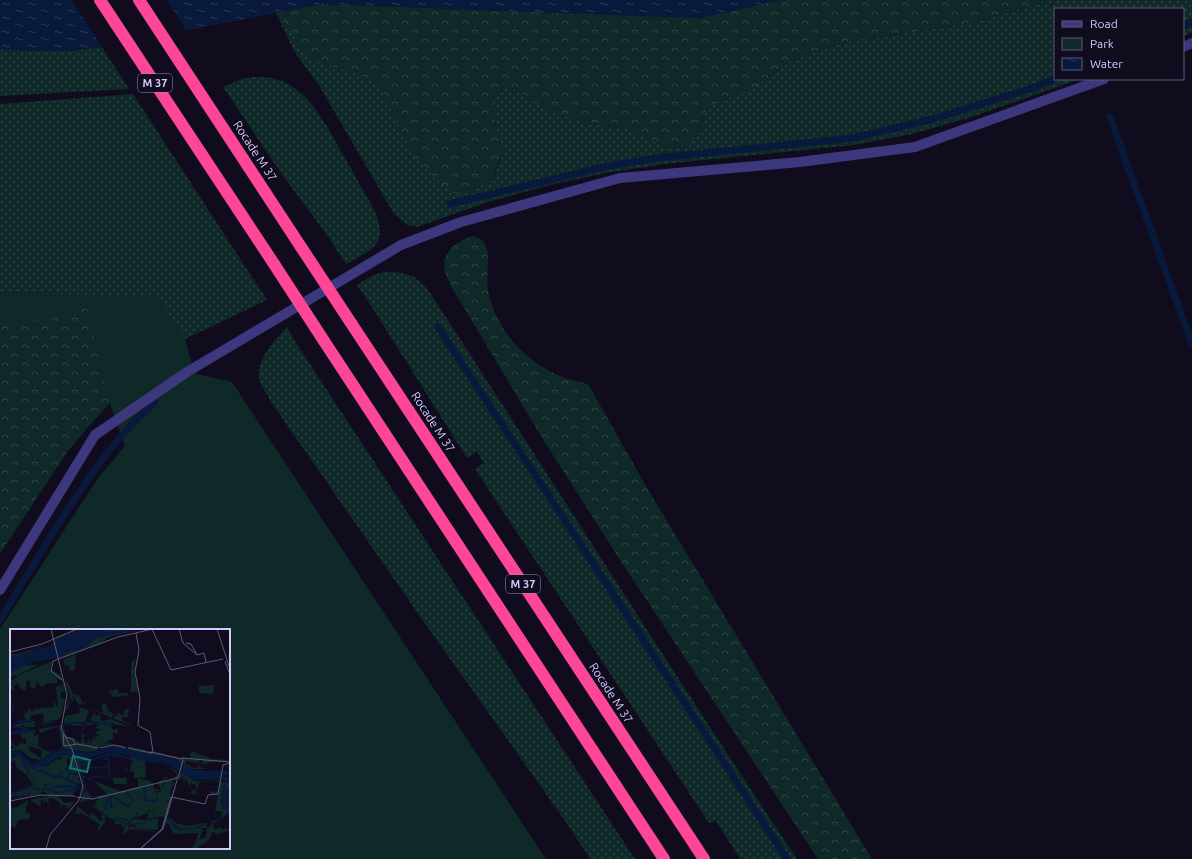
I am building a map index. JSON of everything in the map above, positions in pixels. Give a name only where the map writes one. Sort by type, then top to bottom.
[{"type":"highway","name":"M 37","points":[[100,0],[664,859]]},
{"type":"highway","name":"Rocade M 37","points":[[139,0],[350,323],[704,859]]},
{"type":"street","points":[[0,590],[95,435],[187,372],[401,245],[461,222],[620,178],[800,162],[916,147],[1101,80]]},
{"type":"green space","points":[[780,0],[1048,0],[970,23],[843,43],[807,54],[785,64],[751,91],[714,104],[703,114],[702,128],[688,145],[671,149],[627,129],[592,124],[553,113],[517,91],[504,87],[492,98],[496,126],[503,153],[492,177],[475,190],[454,193],[437,181],[416,158],[403,137],[391,107],[378,85],[358,74],[321,63],[307,55],[276,13],[322,4],[700,18]]},
{"type":"green space","points":[[1048,0],[1192,0],[1192,32],[1184,36],[1184,8],[1054,8],[1054,80],[1077,80],[972,117],[912,134],[854,145],[674,163],[611,172],[550,185],[488,202],[417,227],[407,225],[394,214],[320,87],[294,51],[276,13],[308,55],[321,63],[358,74],[378,85],[391,107],[403,137],[475,190],[493,177],[503,153],[496,126],[492,98],[505,87],[517,91],[553,113],[592,124],[627,129],[671,149],[702,128],[703,114],[714,104],[732,97],[771,76],[785,64],[807,54],[843,43],[970,23]]},
{"type":"green space","points":[[102,47],[129,89],[0,96],[0,50],[70,51]]},
{"type":"green space","points":[[263,77],[284,82],[301,93],[309,101],[327,126],[375,211],[380,232],[376,245],[346,264],[329,238],[283,176],[223,87],[242,79]]},
{"type":"green space","points":[[133,94],[267,300],[185,339],[155,294],[133,298],[0,292],[0,104]]},
{"type":"green space","points":[[472,236],[481,240],[486,247],[488,256],[488,289],[498,319],[506,332],[527,355],[539,365],[567,379],[588,384],[647,488],[872,859],[818,859],[622,563],[544,441],[451,286],[445,271],[445,258],[451,248]]},
{"type":"green space","points":[[385,272],[404,273],[414,277],[419,280],[428,290],[797,859],[740,859],[716,821],[709,823],[475,469],[484,463],[477,452],[467,458],[357,285],[373,275]]},
{"type":"green space","points":[[0,292],[133,296],[133,298],[155,294],[127,385],[67,452],[0,554]]},
{"type":"green space","points":[[0,292],[133,296],[133,298],[155,294],[185,339],[194,373],[232,382],[546,859],[0,859],[0,629],[98,478],[125,446],[110,404],[87,308],[0,327]]},
{"type":"green space","points":[[287,327],[635,859],[590,859],[568,825],[419,615],[271,402],[260,382],[259,367],[266,352]]},
{"type":"water","points":[[0,0],[780,0],[700,18],[322,4],[102,47],[70,51],[0,50]]},
{"type":"pier","points":[[72,0],[167,0],[187,32],[103,49]]},
{"type":"waterway","points":[[1184,26],[1192,22]]},
{"type":"waterway","points":[[450,204],[604,167],[657,158],[853,138],[933,119],[1029,89],[1054,79]]},
{"type":"waterway","points":[[1110,117],[1192,344]]},
{"type":"waterway","points":[[438,327],[787,859]]},
{"type":"waterway","points":[[0,620],[61,519],[95,470],[131,425],[155,402]]}]
